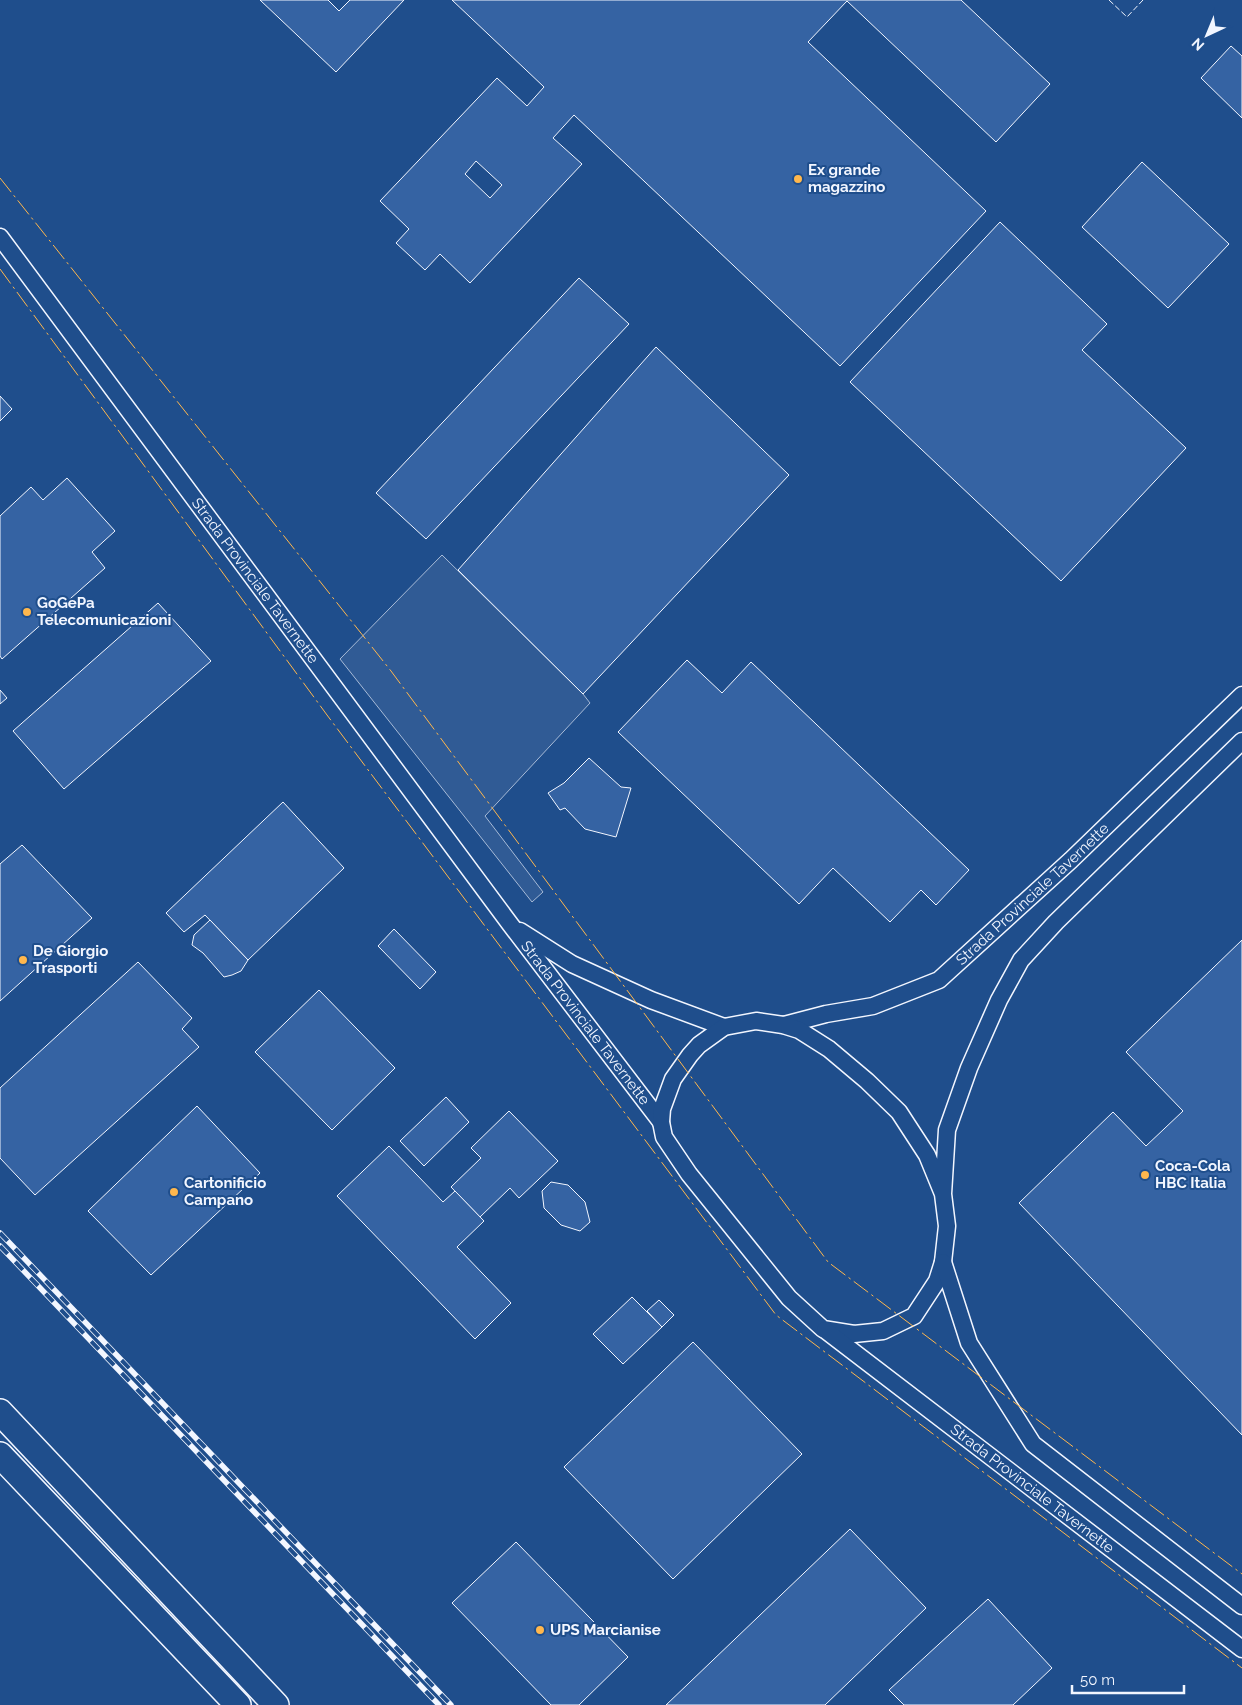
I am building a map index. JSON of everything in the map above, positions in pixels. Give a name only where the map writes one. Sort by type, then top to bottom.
[{"type":"highway","points":[[0,1412],[276,1705]]},
{"type":"highway","points":[[0,1455],[238,1705]]},
{"type":"street","name":"Strada Provinciale Tavernette","points":[[0,237],[510,924],[661,1122],[664,1137],[696,1182],[789,1298],[823,1329],[1242,1649]]},
{"type":"street","name":"Strada Provinciale Tavernette","points":[[783,1025],[826,1014],[873,1006],[939,980],[1071,860],[1242,695]]},
{"type":"street","points":[[823,1329],[854,1334],[883,1331],[914,1316],[937,1282],[943,1262],[947,1226],[943,1194],[947,1130],[973,1059],[999,1000],[1021,960],[1056,922],[1242,741]]},
{"type":"street","name":"Strada Provinciale Tavernette","points":[[510,924],[572,964],[651,1000],[724,1026]]},
{"type":"street","points":[[661,1122],[662,1109],[673,1078],[695,1050],[724,1026],[756,1021],[783,1025],[799,1030],[829,1049],[867,1081],[899,1112],[928,1155],[943,1194]]},
{"type":"street","points":[[943,1262],[969,1343],[1032,1444],[1242,1606]]},
{"type":"shaded area","points":[[442,555],[590,703],[485,816],[543,892],[532,902],[340,659]]},
{"type":"building","points":[[260,0],[328,0],[339,11],[350,0],[404,0],[336,72]]},
{"type":"building","name":"Ex grande magazzino","points":[[452,0],[961,0],[1050,84],[996,142],[847,1],[808,42],[986,211],[840,366],[574,115],[553,138],[582,164],[470,283],[440,254],[425,270],[396,243],[409,229],[380,201],[497,78],[527,106],[544,87]],"holes":[[[476,161],[502,185],[490,198],[465,174]]]},
{"type":"building","points":[[1231,46],[1242,56],[1242,118],[1201,78]]},
{"type":"building","points":[[1142,162],[1229,244],[1168,308],[1082,227]]},
{"type":"building","points":[[1000,222],[1107,324],[1082,350],[1186,448],[1061,581],[850,382]]},
{"type":"building","points":[[579,278],[629,324],[426,539],[376,493]]},
{"type":"building","points":[[656,347],[789,475],[583,694],[458,570]]},
{"type":"building","points":[[0,396],[12,409],[0,421]]},
{"type":"building","name":"GoGePa Telecomunicazioni","points":[[67,478],[115,531],[92,552],[105,568],[2,659],[0,656],[0,516],[31,487],[43,500]]},
{"type":"building","points":[[158,603],[211,661],[64,789],[13,731]]},
{"type":"building","points":[[687,660],[722,693],[751,662],[969,870],[936,905],[921,890],[890,922],[833,868],[799,904],[618,732]]},
{"type":"building","points":[[0,690],[7,698],[0,704]]},
{"type":"building","points":[[589,758],[621,787],[631,788],[616,837],[585,829],[565,808],[560,810],[548,793],[564,783]]},
{"type":"building","points":[[283,802],[344,868],[248,960],[205,915],[184,932],[166,913]]},
{"type":"building","name":"De Giorgio Trasporti","points":[[22,845],[92,918],[0,1001],[0,864]]},
{"type":"building","points":[[210,920],[248,960],[241,971],[224,977],[203,953],[192,945],[194,935]]},
{"type":"building","points":[[394,929],[436,972],[420,989],[378,946]]},
{"type":"building","name":"Coca-Cola HBC Italia","points":[[1242,940],[1242,1435],[1019,1203],[1113,1112],[1146,1146],[1183,1111],[1126,1052]]},
{"type":"building","points":[[138,962],[192,1018],[182,1029],[199,1047],[35,1195],[0,1158],[0,1088]]},
{"type":"building","points":[[319,990],[395,1068],[332,1130],[255,1052]]},
{"type":"building","points":[[446,1097],[469,1122],[424,1166],[400,1141]]},
{"type":"building","name":"Cartonificio Campano","points":[[197,1106],[260,1173],[151,1275],[88,1211]]},
{"type":"building","points":[[509,1111],[558,1161],[519,1198],[510,1188],[480,1217],[451,1187],[481,1158],[471,1148]]},
{"type":"building","points":[[389,1146],[443,1202],[455,1191],[484,1221],[457,1247],[511,1303],[475,1339],[337,1196]]},
{"type":"building","points":[[551,1182],[568,1185],[585,1202],[590,1222],[580,1231],[561,1225],[544,1208],[542,1191]]},
{"type":"building","points":[[632,1297],[662,1327],[623,1364],[593,1334]]},
{"type":"building","points":[[659,1300],[674,1315],[662,1327],[647,1311]]},
{"type":"building","points":[[693,1342],[802,1454],[673,1579],[564,1467]]},
{"type":"building","points":[[850,1529],[926,1608],[825,1705],[666,1705]]},
{"type":"building","name":"UPS Marcianise","points":[[516,1542],[628,1657],[579,1705],[551,1705],[452,1603]]},
{"type":"building","points":[[988,1599],[1052,1668],[1013,1705],[904,1705],[889,1690]]},
{"type":"railway","points":[[0,1233],[451,1705]]},
{"type":"railway","points":[[0,1246],[439,1705]]},
{"type":"fence","points":[[1109,0],[1127,17],[1143,0]]},
{"type":"power","points":[[0,178],[391,671],[828,1262],[1242,1574]]},
{"type":"power","points":[[0,269],[327,715],[776,1315],[1242,1668]]},
{"type":"place","name":"Ex grande magazzino","points":[[798,179]]},
{"type":"place","name":"GoGePa Telecomunicazioni","points":[[27,612]]},
{"type":"place","name":"De Giorgio Trasporti","points":[[23,960]]},
{"type":"place","name":"Coca-Cola HBC Italia","points":[[1145,1175]]},
{"type":"place","name":"Cartonificio Campano","points":[[174,1192]]},
{"type":"place","name":"UPS Marcianise","points":[[540,1630]]}]
